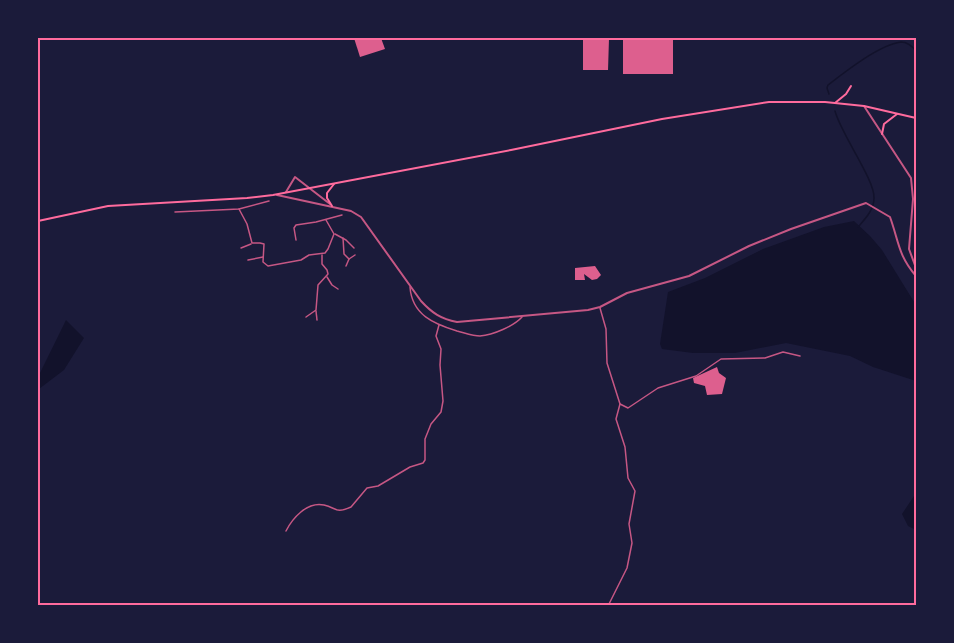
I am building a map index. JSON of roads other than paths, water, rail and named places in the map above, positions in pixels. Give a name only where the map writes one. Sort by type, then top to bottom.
[{"type":"main road","points":[[835,103],[846,94],[851,86]]},
{"type":"main road","points":[[38,221],[108,206],[273,195],[674,117],[769,102],[864,106],[916,118]]},
{"type":"main road","points":[[882,134],[884,124],[897,114]]},
{"type":"main road","points":[[332,206],[327,193],[334,184]]},
{"type":"street","points":[[864,106],[911,178],[913,199],[909,249],[916,268]]},
{"type":"street","points":[[285,193],[289,189],[292,178],[295,177],[332,206]]},
{"type":"street","points":[[273,195],[351,211],[366,222],[410,287],[432,313],[444,320],[457,322],[579,312],[600,307],[627,293],[689,276],[759,242],[866,203],[882,210],[890,217],[899,251],[906,265],[916,276]]},
{"type":"street","points":[[175,213],[239,209],[269,201]]},
{"type":"street","points":[[239,209],[247,224],[252,243]]},
{"type":"street","points":[[296,240],[294,226],[342,215]]},
{"type":"street","points":[[326,220],[334,234],[343,238],[354,248]]},
{"type":"street","points":[[241,248],[252,243],[264,244],[264,264],[268,266],[322,254],[328,249],[334,234]]},
{"type":"street","points":[[343,238],[344,254],[349,259]]},
{"type":"street","points":[[317,320],[318,285],[328,272],[322,264],[322,254]]},
{"type":"street","points":[[346,266],[349,259],[355,255]]},
{"type":"street","points":[[248,260],[264,257]]},
{"type":"street","points":[[326,276],[338,289]]},
{"type":"street","points":[[410,287],[418,311],[423,316],[439,325],[480,336],[512,326],[523,317]]},
{"type":"street","points":[[600,307],[606,329],[608,363],[620,404],[616,419],[624,447],[628,478],[635,491],[628,524],[632,543],[627,568],[608,606]]},
{"type":"street","points":[[306,317],[316,310]]},
{"type":"street","points":[[286,531],[290,522],[303,509],[318,505],[336,510],[351,507],[367,488],[378,486],[410,467],[423,463],[425,439],[431,424],[441,412],[443,401],[441,349],[436,336],[439,325]]},
{"type":"street","points":[[620,404],[628,408],[658,388],[696,376],[721,359],[765,358],[783,352],[800,356]]},
{"type":"waterway","points":[[829,94],[828,85],[863,59],[883,48],[903,42],[916,51]]},
{"type":"waterway","points":[[835,111],[873,190],[874,198],[869,214],[858,227]]}]
